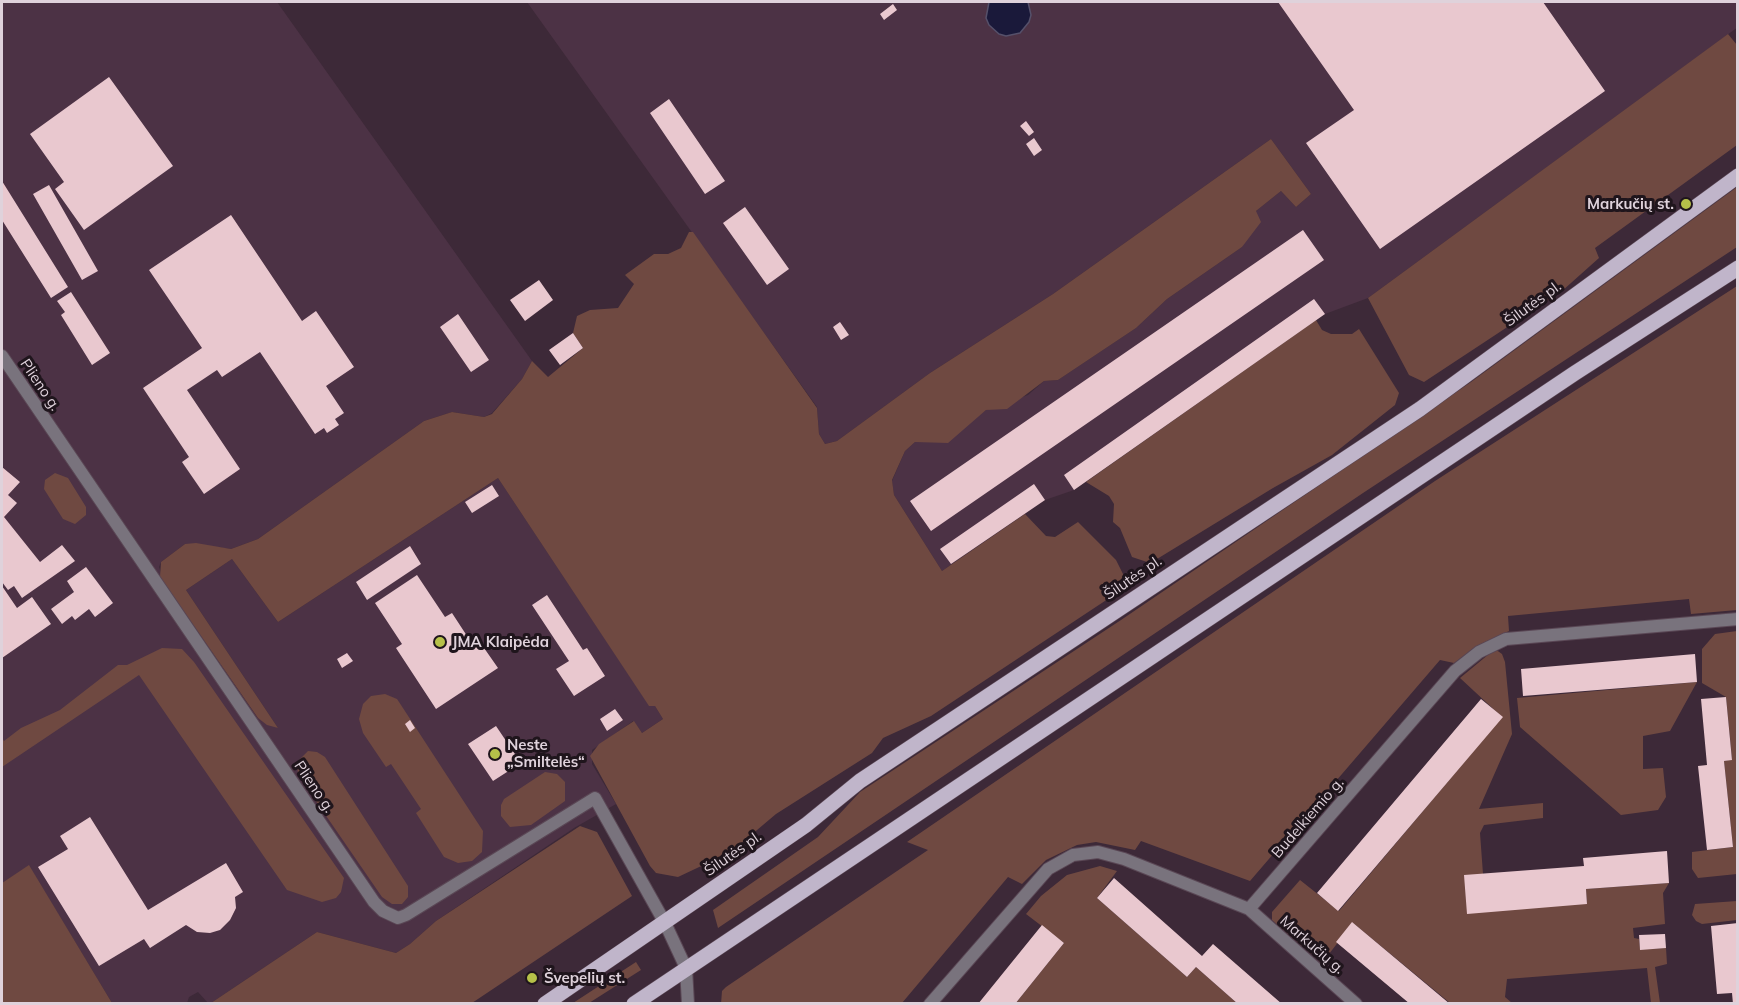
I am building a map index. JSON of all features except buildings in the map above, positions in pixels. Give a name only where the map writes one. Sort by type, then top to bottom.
[{"type":"main road","name":"Šilutės pl.","points":[[545,1004],[806,825],[860,781],[1420,409],[1737,176]]},
{"type":"main road","points":[[634,1004],[1575,373],[1737,268]]},
{"type":"street","name":"Plieno g.","points":[[2,356],[374,902],[383,911],[398,918],[406,915],[510,848],[595,798],[665,923]]},
{"type":"street","name":"Budelkiemio g.","points":[[1249,909],[1455,671],[1479,652],[1506,639],[1737,619]]},
{"type":"street","points":[[930,1004],[1048,868],[1073,855],[1098,852],[1124,859],[1249,909]]},
{"type":"street","name":"Markučių g.","points":[[1249,909],[1356,1004]]},
{"type":"street","points":[[665,923],[686,968],[688,1004]]},
{"type":"shaded area","points":[[2,2],[277,2],[532,361],[522,379],[492,413],[484,417],[452,412],[424,421],[258,539],[231,549],[185,544],[161,562],[159,567],[165,585],[258,718],[278,728],[186,590],[232,559],[278,622],[498,478],[649,705],[655,706],[663,719],[642,733],[633,721],[592,750],[592,764],[616,804],[574,828],[436,921],[396,953],[317,932],[211,1003],[208,1003],[198,992],[189,997],[187,1003],[112,1003],[29,866],[2,883]]},
{"type":"shaded area","points":[[527,2],[1737,2],[1738,27],[1368,298],[1325,314],[1074,490],[1045,500],[942,571],[894,495],[892,481],[905,451],[915,442],[926,442],[972,420],[986,410],[1028,395],[1044,381],[1058,380],[1136,328],[1167,299],[1242,247],[1256,211],[1281,191],[1296,207],[1311,194],[1271,139],[1053,294],[930,373],[837,441],[825,444],[819,434],[817,407]]},
{"type":"shaded area","points":[[989,2],[1028,2],[1031,15],[1029,22],[1020,33],[1006,36],[999,34],[989,25],[986,18]]},
{"type":"shaded area","points":[[1728,34],[1737,45],[1737,145],[1595,248],[1599,258],[1562,291],[1424,382],[1409,375],[1368,298]]},
{"type":"shaded area","points":[[1271,139],[1311,194],[1296,207],[1281,191],[1256,211],[1261,222],[1242,247],[1167,299],[1136,328],[1058,380],[1044,381],[1007,409],[986,410],[948,443],[915,442],[905,451],[892,480],[894,495],[942,571],[1025,514],[1046,536],[1055,537],[1078,522],[1116,560],[1125,578],[1120,591],[931,716],[883,738],[872,753],[776,814],[731,852],[678,877],[656,873],[650,866],[590,756],[599,744],[634,721],[642,733],[663,719],[655,706],[649,706],[498,478],[278,622],[232,559],[186,590],[278,728],[267,725],[258,718],[160,577],[161,562],[185,544],[196,543],[231,549],[258,539],[424,421],[452,412],[484,417],[492,414],[522,379],[532,361],[548,377],[583,348],[573,333],[577,316],[590,310],[618,308],[634,284],[625,275],[654,254],[668,254],[681,248],[689,232],[693,232],[817,408],[819,434],[825,444],[837,441],[930,373],[1053,294]]},
{"type":"shaded area","points":[[1737,187],[1737,247],[1363,493],[718,928],[713,910],[818,837],[860,792],[1121,620],[1471,382]]},
{"type":"shaded area","points":[[1737,286],[1737,610],[1691,614],[1689,599],[1508,616],[1509,631],[1474,648],[1454,663],[1440,660],[1250,881],[1141,841],[1135,850],[1096,842],[1077,845],[1046,860],[1022,884],[1008,877],[902,1003],[721,1004],[722,991],[726,987],[928,850],[907,842],[1435,481]]},
{"type":"shaded area","points":[[1316,320],[1322,330],[1331,334],[1352,334],[1359,329],[1399,393],[1395,405],[1332,455],[1157,559],[1147,562],[1132,557],[1120,528],[1113,522],[1114,504],[1109,496],[1086,482]]},
{"type":"shaded area","points":[[55,473],[68,478],[86,507],[86,515],[75,524],[63,519],[44,489],[45,480]]},
{"type":"shaded area","points":[[1737,631],[1737,874],[1698,878],[1692,869],[1692,852],[1733,847],[1724,761],[1732,759],[1726,697],[1702,683],[1702,649],[1715,634]]},
{"type":"shaded area","points":[[162,648],[182,649],[194,662],[344,878],[341,892],[336,898],[322,902],[287,890],[139,675],[2,767],[2,738],[4,741],[21,728],[60,710],[118,665],[127,665]]},
{"type":"shaded area","points":[[1495,649],[1502,654],[1505,662],[1512,734],[1479,809],[1543,803],[1543,818],[1484,825],[1480,833],[1483,874],[1587,904],[1586,889],[1669,883],[1663,893],[1665,924],[1633,928],[1634,938],[1639,939],[1640,949],[1666,948],[1667,964],[1655,967],[1660,1003],[1651,1003],[1647,968],[1507,979],[1505,997],[1512,1003],[1450,1003],[1353,923],[1322,963],[1272,920],[1272,912],[1300,880],[1339,911],[1502,717],[1460,678]]},
{"type":"shaded area","points":[[1697,682],[1670,731],[1643,736],[1643,769],[1663,768],[1666,797],[1658,810],[1621,815],[1520,727],[1517,698]]},
{"type":"shaded area","points":[[385,694],[397,699],[483,831],[482,852],[472,861],[458,863],[444,857],[416,813],[421,809],[391,764],[386,767],[363,733],[359,719],[363,704],[371,696]]},
{"type":"shaded area","points":[[308,751],[317,752],[325,757],[408,886],[408,897],[402,904],[392,904],[382,897],[298,775],[297,762]]},
{"type":"shaded area","points":[[545,772],[557,774],[565,782],[565,801],[531,825],[510,827],[501,816],[501,805],[504,799]]},
{"type":"shaded area","points":[[580,826],[597,832],[632,896],[472,1003],[211,1003],[317,932],[396,953],[436,921]]},
{"type":"shaded area","points":[[29,865],[112,1003],[2,1003],[2,883]]},
{"type":"shaded area","points":[[1100,866],[1117,871],[1097,898],[1187,977],[1196,967],[1238,1004],[1015,1004],[1064,943],[1026,914],[1041,896],[1067,875]]},
{"type":"shaded area","points":[[1737,901],[1737,920],[1702,924],[1692,915],[1695,904]]},
{"type":"shaded area","points":[[636,962],[641,970],[589,1003],[573,1003]]},
{"type":"place","name":"Markučių st.","points":[[1686,204]]},
{"type":"place","name":"JMA Klaipėda","points":[[440,642]]},
{"type":"place","name":"Neste „Smiltelės“","points":[[495,754]]},
{"type":"place","name":"Švepelių st.","points":[[532,978]]}]
